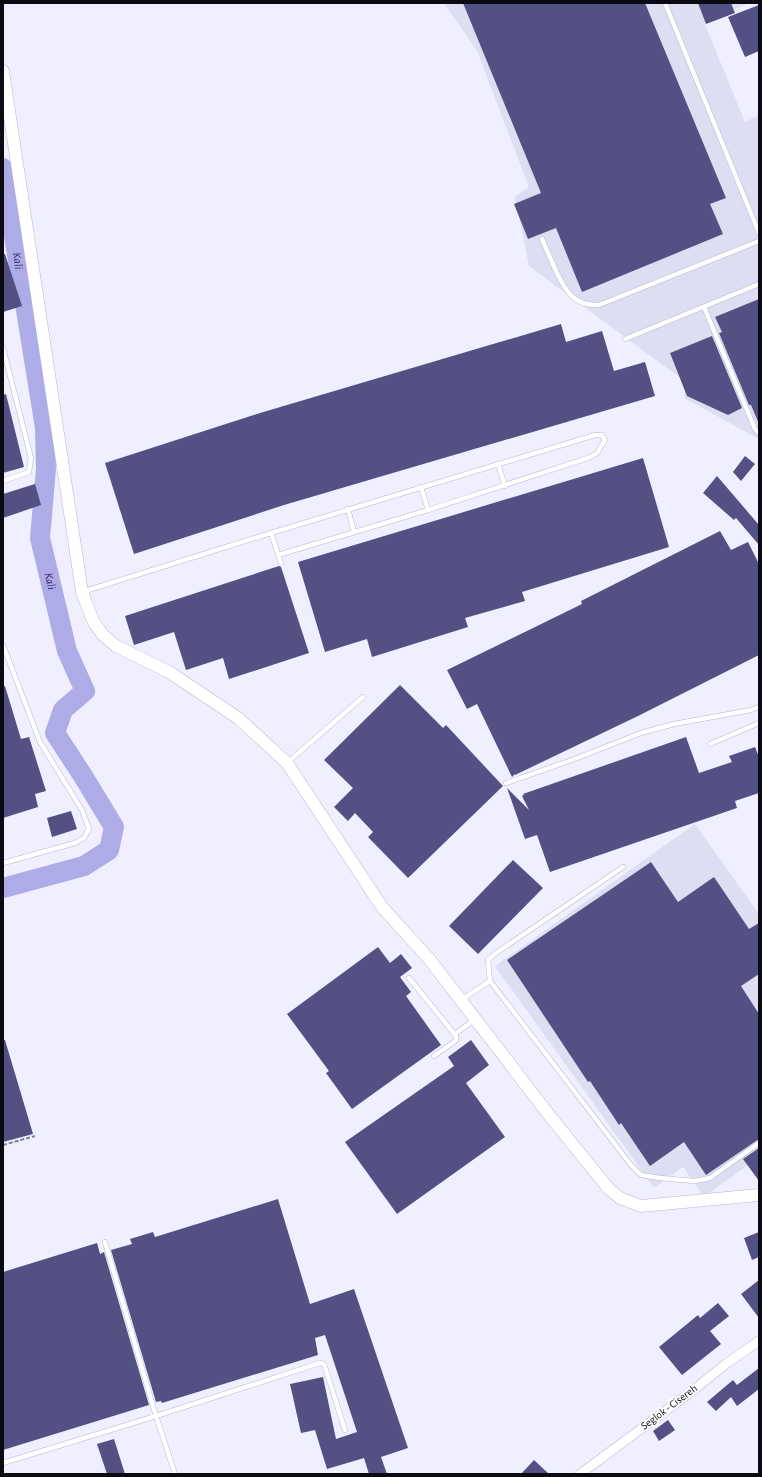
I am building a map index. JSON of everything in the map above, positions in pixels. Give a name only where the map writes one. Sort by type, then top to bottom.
[{"type":"street","points":[[3,71],[82,592],[93,621],[103,635],[116,646],[169,672],[238,718],[286,763],[382,907],[430,960],[549,1115],[608,1188],[620,1198],[641,1206],[759,1196]]},
{"type":"street","name":"Seglok - Cisereh","points":[[580,1474],[691,1392],[727,1363],[759,1341]]},
{"type":"lane","points":[[666,3],[759,232]]},
{"type":"lane","points":[[542,239],[566,291],[574,299],[593,305],[599,305],[759,240]]},
{"type":"lane","points":[[624,338],[759,284]]},
{"type":"lane","points":[[704,307],[755,428],[759,433]]},
{"type":"lane","points":[[3,348],[31,458],[29,472],[3,481]]},
{"type":"lane","points":[[82,592],[595,435],[602,435],[604,440],[597,453],[588,458],[505,486],[278,555]]},
{"type":"lane","points":[[498,464],[505,486]]},
{"type":"lane","points":[[421,487],[428,510]]},
{"type":"lane","points":[[348,510],[354,532]]},
{"type":"lane","points":[[271,533],[280,563]]},
{"type":"lane","points":[[3,645],[40,742],[82,810],[88,829],[84,838],[75,843],[3,863]]},
{"type":"lane","points":[[286,763],[363,697]]},
{"type":"lane","points":[[506,783],[572,760],[641,733],[674,724],[751,710],[759,707]]},
{"type":"lane","points":[[710,744],[759,723]]},
{"type":"lane","points":[[623,867],[496,953],[488,960],[490,981],[630,1165],[641,1175],[695,1181],[710,1178],[759,1143]]},
{"type":"lane","points":[[409,978],[455,1034],[456,1040],[434,1056]]},
{"type":"lane","points":[[461,1000],[490,981]]},
{"type":"lane","points":[[455,1034],[475,1019]]},
{"type":"lane","points":[[105,1242],[156,1416],[175,1474]]},
{"type":"lane","points":[[3,1463],[156,1416],[320,1363],[324,1364],[345,1430]]},
{"type":"path","points":[[3,1145],[35,1136]]},
{"type":"shaded area","points":[[444,3],[749,3],[704,22],[745,122],[759,115],[759,439],[684,398],[687,383],[529,266],[515,197],[529,187],[477,51]]},
{"type":"shaded area","points":[[695,824],[759,914],[759,1157],[704,1197],[683,1167],[654,1188],[495,966]]},
{"type":"building","points":[[463,3],[645,3],[726,198],[710,204],[723,234],[582,292],[556,228],[528,239],[514,204],[541,193]]},
{"type":"building","points":[[698,3],[731,3],[735,13],[706,24]]},
{"type":"building","points":[[759,5],[759,51],[745,57],[728,17]]},
{"type":"building","points":[[3,254],[5,254],[22,306],[3,312]]},
{"type":"building","points":[[759,299],[759,424],[751,405],[749,405],[719,333],[722,332],[715,317]]},
{"type":"building","points":[[561,324],[566,342],[602,331],[614,371],[645,362],[655,396],[284,505],[134,554],[105,463],[260,413]]},
{"type":"building","points":[[712,336],[742,408],[728,415],[687,396],[670,353]]},
{"type":"building","points":[[6,394],[24,467],[3,473],[3,395]]},
{"type":"building","points":[[745,456],[755,464],[741,481],[733,472]]},
{"type":"building","points":[[643,458],[669,547],[522,592],[525,601],[465,618],[468,627],[372,657],[367,639],[325,652],[298,562]]},
{"type":"building","points":[[717,476],[759,525],[759,545],[736,518],[734,520],[703,493]]},
{"type":"building","points":[[35,484],[41,505],[3,518],[3,494]]},
{"type":"building","points":[[720,531],[731,550],[748,542],[759,564],[759,655],[638,716],[515,774],[512,777],[477,704],[467,709],[447,670],[582,604],[581,601]]},
{"type":"building","points":[[279,566],[281,567],[309,653],[229,679],[223,658],[186,670],[174,632],[134,645],[125,616]]},
{"type":"building","points":[[400,685],[443,728],[446,725],[503,786],[408,878],[368,837],[373,832],[355,813],[348,821],[334,807],[353,788],[324,760]]},
{"type":"building","points":[[5,686],[21,739],[29,737],[46,791],[35,794],[38,807],[3,818],[3,687]]},
{"type":"building","points":[[686,737],[699,773],[732,762],[729,756],[755,747],[759,757],[759,793],[735,801],[737,808],[550,872],[537,835],[525,839],[507,788],[529,810],[522,796],[524,795],[523,794]]},
{"type":"building","points":[[71,811],[77,829],[52,837],[47,818]]},
{"type":"building","points":[[513,860],[543,888],[478,954],[449,926]]},
{"type":"building","points":[[651,862],[678,902],[714,877],[749,929],[759,923],[759,974],[741,986],[759,1014],[759,1139],[706,1175],[684,1142],[650,1166],[621,1123],[619,1125],[590,1081],[588,1082],[507,960]]},
{"type":"building","points":[[378,947],[390,963],[401,954],[412,968],[400,977],[411,992],[406,996],[441,1045],[352,1109],[326,1073],[329,1071],[287,1014]]},
{"type":"building","points":[[3,1040],[5,1040],[33,1134],[3,1142]]},
{"type":"building","points":[[471,1040],[489,1065],[466,1083],[505,1137],[397,1214],[345,1142],[454,1066],[448,1057]]},
{"type":"building","points":[[759,1148],[759,1181],[743,1159]]},
{"type":"building","points":[[278,1199],[310,1304],[354,1289],[408,1448],[381,1457],[387,1474],[369,1474],[364,1458],[327,1469],[315,1430],[301,1433],[290,1384],[323,1377],[336,1439],[357,1432],[325,1335],[315,1338],[318,1355],[162,1403],[161,1401],[156,1402],[111,1250],[132,1244],[130,1239],[153,1232],[155,1237]]},
{"type":"building","points":[[759,1232],[759,1257],[752,1260],[744,1238]]},
{"type":"building","points":[[97,1243],[100,1254],[104,1252],[149,1405],[3,1450],[3,1272]]},
{"type":"building","points":[[759,1280],[759,1318],[741,1294]]},
{"type":"building","points":[[718,1303],[729,1316],[710,1331],[721,1344],[682,1375],[659,1347],[698,1315],[700,1318]]},
{"type":"building","points":[[759,1368],[759,1389],[737,1406],[731,1397],[716,1411],[707,1402],[733,1380],[737,1385]]},
{"type":"building","points":[[668,1420],[675,1430],[659,1441],[653,1431]]},
{"type":"building","points":[[114,1439],[125,1474],[107,1474],[97,1444]]},
{"type":"building","points":[[534,1460],[549,1474],[521,1474]]},
{"type":"waterway","name":"Kali","points":[[3,168],[45,428],[46,469],[40,538],[67,651],[85,691],[63,710],[55,733],[114,827],[109,850],[84,866],[3,888]]}]
